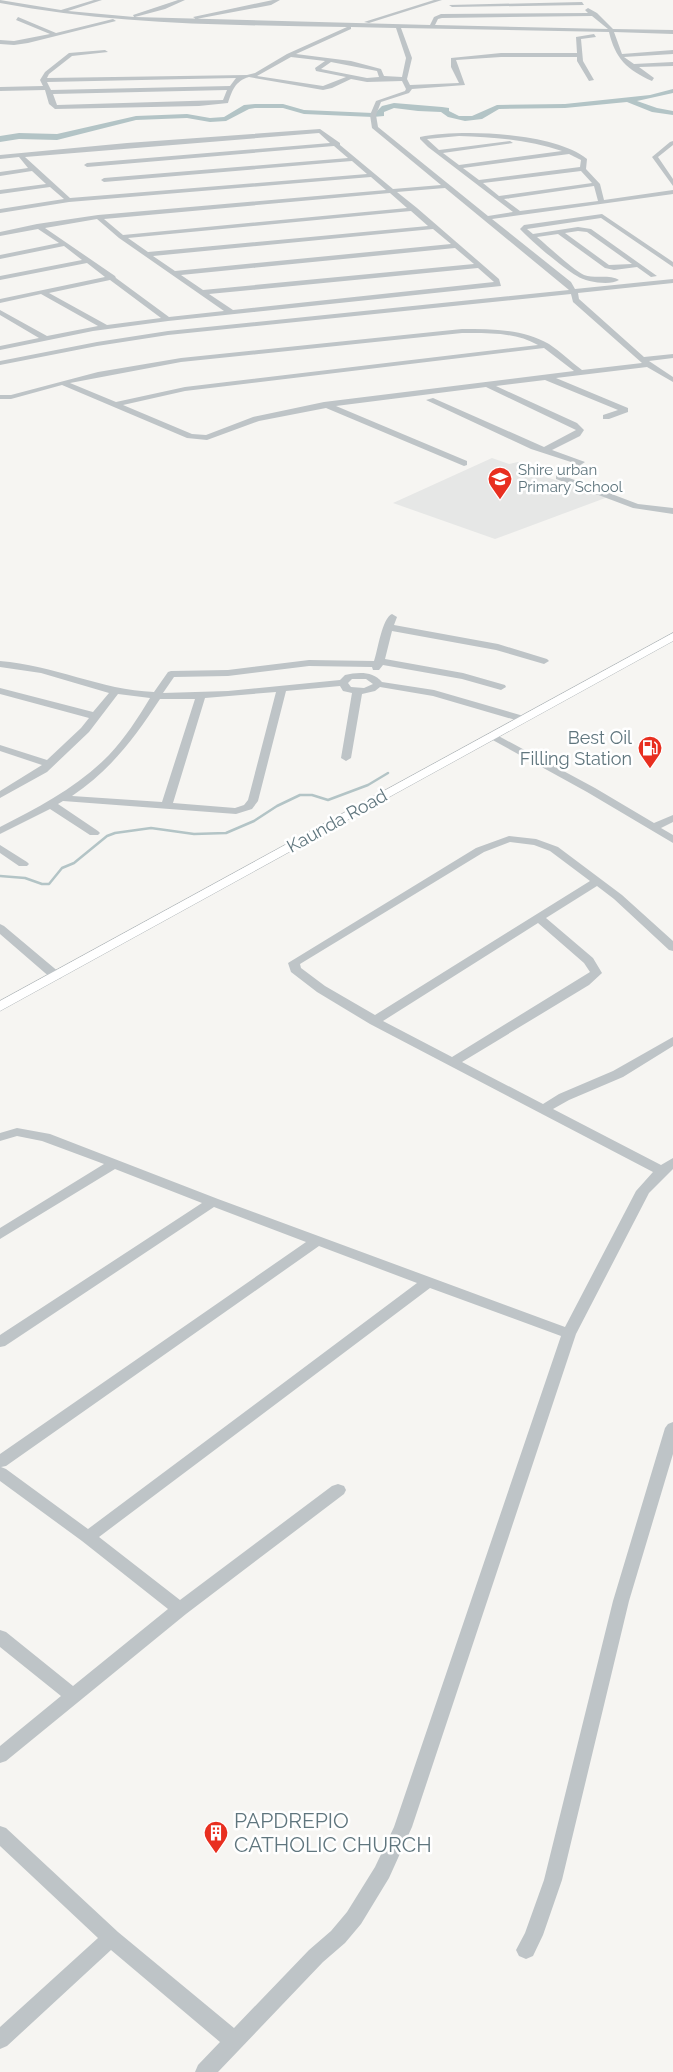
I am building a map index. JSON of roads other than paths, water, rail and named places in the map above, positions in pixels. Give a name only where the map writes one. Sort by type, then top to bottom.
[{"type":"main road","name":"Kaunda Road","points":[[0,1006],[673,636]]},
{"type":"street","points":[[58,13],[99,0]]},
{"type":"street","points":[[0,42],[18,43],[149,13],[182,0]]},
{"type":"street","points":[[168,21],[271,3],[277,0]]},
{"type":"street","points":[[43,80],[52,104],[55,107],[134,106],[228,101],[227,94],[237,80],[289,55],[356,26],[439,0]]},
{"type":"street","points":[[0,1],[58,13],[123,19],[670,32]]},
{"type":"street","points":[[452,5],[582,2],[610,27],[620,56],[652,78]]},
{"type":"street","points":[[0,6],[24,6]]},
{"type":"street","points":[[432,27],[436,18],[441,16],[595,14]]},
{"type":"street","points":[[18,19],[57,34]]},
{"type":"street","points":[[398,26],[408,49],[408,70],[404,79]]},
{"type":"street","points":[[663,26],[670,32]]},
{"type":"street","points":[[591,80],[578,55],[578,37],[612,37]]},
{"type":"street","points":[[645,47],[656,52],[673,52]]},
{"type":"street","points":[[43,80],[47,73],[71,54],[105,52]]},
{"type":"street","points":[[620,56],[665,52]]},
{"type":"street","points":[[289,55],[350,62],[377,69],[381,71],[382,78]]},
{"type":"street","points":[[408,87],[463,84],[454,67],[453,60],[501,56],[578,55]]},
{"type":"street","points":[[330,60],[317,69],[349,78],[367,80],[382,78],[404,79]]},
{"type":"street","points":[[633,66],[673,64]]},
{"type":"street","points":[[43,80],[248,76],[324,88],[349,78]]},
{"type":"street","points":[[404,79],[408,87],[407,92],[379,101],[373,115],[375,128],[568,284],[574,292],[576,300],[646,362],[673,380]]},
{"type":"street","points":[[0,89],[231,88]]},
{"type":"street","points":[[0,157],[313,130],[323,132],[415,209],[478,266],[497,280],[498,284],[168,318],[44,338],[0,348]]},
{"type":"street","points":[[519,214],[422,138],[455,136],[532,140],[549,144],[584,159],[582,169]]},
{"type":"street","points":[[663,138],[673,142]]},
{"type":"street","points":[[438,152],[532,140]]},
{"type":"street","points":[[673,142],[655,155],[673,184]]},
{"type":"street","points":[[87,165],[338,144]]},
{"type":"street","points":[[70,150],[92,170]]},
{"type":"street","points":[[457,167],[568,152]]},
{"type":"street","points":[[20,154],[50,185],[69,200]]},
{"type":"street","points":[[104,180],[355,159]]},
{"type":"street","points":[[0,174],[34,169]]},
{"type":"street","points":[[478,182],[582,169]]},
{"type":"street","points":[[582,169],[597,184],[602,203]]},
{"type":"street","points":[[0,211],[69,200],[374,174]]},
{"type":"street","points":[[98,175],[110,186]]},
{"type":"street","points":[[498,198],[597,184]]},
{"type":"street","points":[[0,192],[50,185]]},
{"type":"street","points":[[0,234],[34,226],[98,217],[446,186]]},
{"type":"street","points":[[116,191],[121,196]]},
{"type":"street","points":[[487,218],[673,192]]},
{"type":"street","points":[[665,194],[673,197]]},
{"type":"street","points":[[121,237],[415,209]]},
{"type":"street","points":[[548,210],[564,220]]},
{"type":"street","points":[[0,211],[8,216]]},
{"type":"street","points":[[673,265],[606,217],[595,216],[564,220],[524,227],[523,229],[586,278],[605,281],[673,273]]},
{"type":"street","points":[[98,217],[121,237],[231,312]]},
{"type":"street","points":[[16,221],[34,226],[64,244],[113,277],[168,318]]},
{"type":"street","points":[[148,254],[435,228]]},
{"type":"street","points":[[531,236],[582,229],[591,231],[653,276]]},
{"type":"street","points":[[560,232],[607,266],[614,268],[638,266]]},
{"type":"street","points":[[0,257],[64,244]]},
{"type":"street","points":[[175,274],[455,246]]},
{"type":"street","points":[[0,278],[87,260]]},
{"type":"street","points":[[203,292],[478,266]]},
{"type":"street","points":[[0,301],[113,277]]},
{"type":"street","points":[[0,363],[97,344],[168,333],[673,282]]},
{"type":"street","points":[[44,293],[106,327]]},
{"type":"street","points":[[0,312],[44,338]]},
{"type":"street","points":[[155,320],[168,333]]},
{"type":"street","points":[[0,397],[11,397],[62,382],[181,360],[445,332],[478,331],[506,333],[529,338],[546,346],[580,372]]},
{"type":"street","points":[[117,404],[185,389],[546,346]]},
{"type":"street","points":[[62,382],[190,436],[205,439],[256,419],[324,404],[580,372],[673,356]]},
{"type":"street","points":[[546,376],[625,410],[606,417]]},
{"type":"street","points":[[486,384],[574,425],[580,430],[577,434],[545,450]]},
{"type":"street","points":[[430,400],[545,450],[581,462],[559,475],[560,478],[636,506],[671,510]]},
{"type":"street","points":[[324,404],[464,462]]},
{"type":"street","points":[[343,683],[347,689],[357,691],[372,689],[392,617]]},
{"type":"street","points":[[388,627],[498,647],[544,661]]},
{"type":"street","points":[[0,831],[55,801],[84,781],[114,756],[137,726],[171,674],[228,673],[309,663],[379,663],[464,676],[501,687]]},
{"type":"street","points":[[0,664],[37,668],[114,691],[157,694],[201,695],[343,683],[344,680],[354,676],[434,693],[523,719]]},
{"type":"street","points":[[55,801],[236,810],[248,807],[253,801],[282,688]]},
{"type":"street","points":[[0,690],[95,716]]},
{"type":"street","points":[[0,795],[43,770],[85,730],[114,691]]},
{"type":"street","points":[[346,758],[357,691]]},
{"type":"street","points":[[166,806],[201,695]]},
{"type":"street","points":[[493,736],[655,827],[673,840]]},
{"type":"street","points":[[0,748],[49,764]]},
{"type":"street","points":[[55,801],[94,833]]},
{"type":"street","points":[[655,827],[673,818]]},
{"type":"street","points":[[205,2072],[316,1956],[338,1937],[354,1918],[382,1872],[403,1827],[569,1334],[643,1191],[668,1167],[543,1110],[374,1021],[295,969],[294,963],[480,850],[500,841],[518,839],[536,842],[564,855],[634,910],[673,948]]},
{"type":"street","points":[[0,848],[23,864]]},
{"type":"street","points":[[374,1021],[596,882]]},
{"type":"street","points":[[452,1063],[585,982],[596,973],[589,960],[539,918]]},
{"type":"street","points":[[0,928],[56,976]]},
{"type":"street","points":[[543,1110],[564,1097],[618,1074],[673,1041]]},
{"type":"street","points":[[0,1137],[17,1132],[36,1135],[569,1334]]},
{"type":"street","points":[[0,1234],[114,1164]]},
{"type":"street","points":[[0,1342],[213,1202]]},
{"type":"street","points":[[0,1462],[318,1240]]},
{"type":"street","points":[[88,1536],[428,1282]]},
{"type":"street","points":[[526,1950],[534,1935],[553,1880],[621,1601],[673,1428]]},
{"type":"street","points":[[0,1473],[88,1536],[180,1609]]},
{"type":"street","points":[[0,1756],[180,1609],[338,1490]]},
{"type":"street","points":[[0,1637],[74,1697]]},
{"type":"street","points":[[0,1834],[111,1938],[235,2042]]},
{"type":"street","points":[[0,2040],[111,1938]]},
{"type":"waterway","points":[[630,99],[650,97],[673,91]]},
{"type":"waterway","points":[[0,139],[19,136],[57,137],[136,118],[187,116],[210,120],[226,119],[247,107],[255,106],[283,106],[304,112],[373,115],[381,114],[380,111],[390,106],[399,106],[446,110],[445,112],[451,116],[472,119],[485,115],[497,107],[565,106],[628,100],[655,110],[673,113]]},
{"type":"waterway","points":[[0,876],[25,878],[42,884],[49,884],[62,868],[74,863],[107,836],[115,833],[151,828],[194,834],[226,833],[254,821],[277,806],[300,795],[312,795],[328,800],[368,785],[388,773]]},
{"type":"place","name":"Shire urban Primary School","points":[[500,500]]},
{"type":"place","name":"Best Oil Filling Station","points":[[650,769]]},
{"type":"place","name":"PAPDREPIO CATHOLIC CHURCH","points":[[216,1854]]}]
